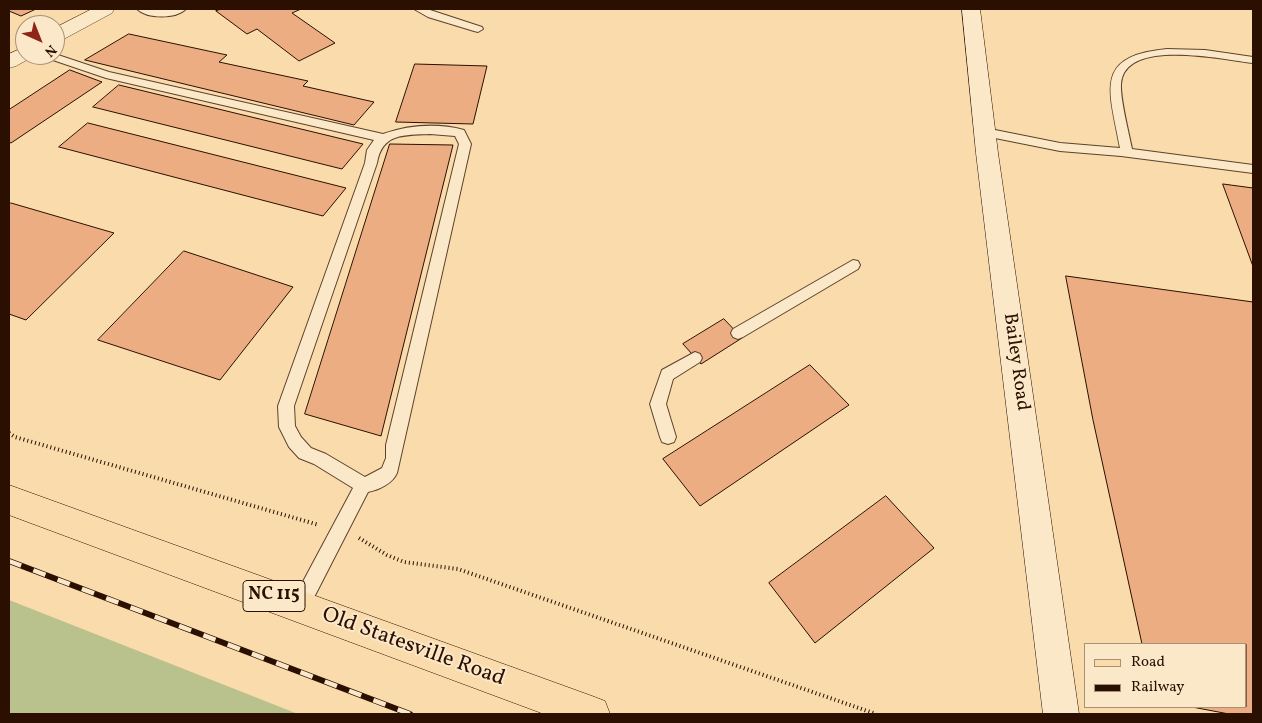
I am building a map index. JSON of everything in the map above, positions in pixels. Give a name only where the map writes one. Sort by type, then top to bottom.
[{"type":"main road","name":"Old Statesville Road","points":[[9,500],[592,714]]},
{"type":"street","points":[[65,30],[104,9]]},
{"type":"street","name":"Bailey Road","points":[[971,9],[985,132],[1061,714]]},
{"type":"lane","points":[[142,9],[150,12],[173,12],[181,9]]},
{"type":"lane","points":[[419,9],[432,15],[478,29]]},
{"type":"lane","points":[[1127,153],[1115,86],[1117,76],[1124,65],[1134,58],[1163,52],[1253,60]]},
{"type":"lane","points":[[65,61],[106,75],[384,138]]},
{"type":"lane","points":[[448,130],[460,133],[465,144],[394,445],[394,458],[388,474],[373,483],[363,485],[320,459],[305,453],[295,442],[287,427],[286,406],[371,163],[374,147],[384,138],[400,132],[448,130]]},
{"type":"lane","points":[[985,132],[1060,147],[1127,153],[1253,169]]},
{"type":"lane","points":[[738,333],[852,265]]},
{"type":"lane","points":[[668,437],[658,404],[668,375],[695,358]]},
{"type":"lane","points":[[299,606],[363,485]]},
{"type":"path","points":[[9,433],[15,437],[314,523]]},
{"type":"path","points":[[364,540],[387,555],[404,562],[458,569],[876,714]]},
{"type":"green space","points":[[9,600],[298,714],[9,714]]},
{"type":"building","points":[[9,9],[36,9],[23,15],[9,11]]},
{"type":"building","points":[[222,9],[301,9],[292,13],[335,43],[299,61],[257,29],[247,34],[216,11]]},
{"type":"building","points":[[129,34],[227,55],[219,62],[308,81],[303,86],[374,102],[354,125],[85,60]]},
{"type":"building","points":[[415,64],[487,66],[473,124],[396,122]]},
{"type":"building","points":[[70,70],[102,82],[11,143],[9,142],[9,110]]},
{"type":"building","points":[[119,85],[363,144],[342,169],[93,107]]},
{"type":"building","points":[[88,123],[346,188],[323,216],[59,147]]},
{"type":"building","points":[[390,144],[453,145],[381,436],[305,414]]},
{"type":"building","points":[[1223,184],[1253,188],[1253,266]]},
{"type":"building","points":[[11,203],[114,233],[26,320],[9,314],[9,205]]},
{"type":"building","points":[[184,251],[293,287],[220,380],[98,340]]},
{"type":"building","points":[[1066,276],[1253,302],[1253,714],[1229,714],[1197,708],[1247,708],[1247,643],[1142,643],[1093,420]]},
{"type":"building","points":[[724,319],[742,338],[701,364],[683,344]]},
{"type":"building","points":[[810,365],[849,405],[700,506],[663,459]]},
{"type":"building","points":[[886,496],[934,548],[815,643],[769,583]]},
{"type":"railway","points":[[9,561],[410,714]]}]
